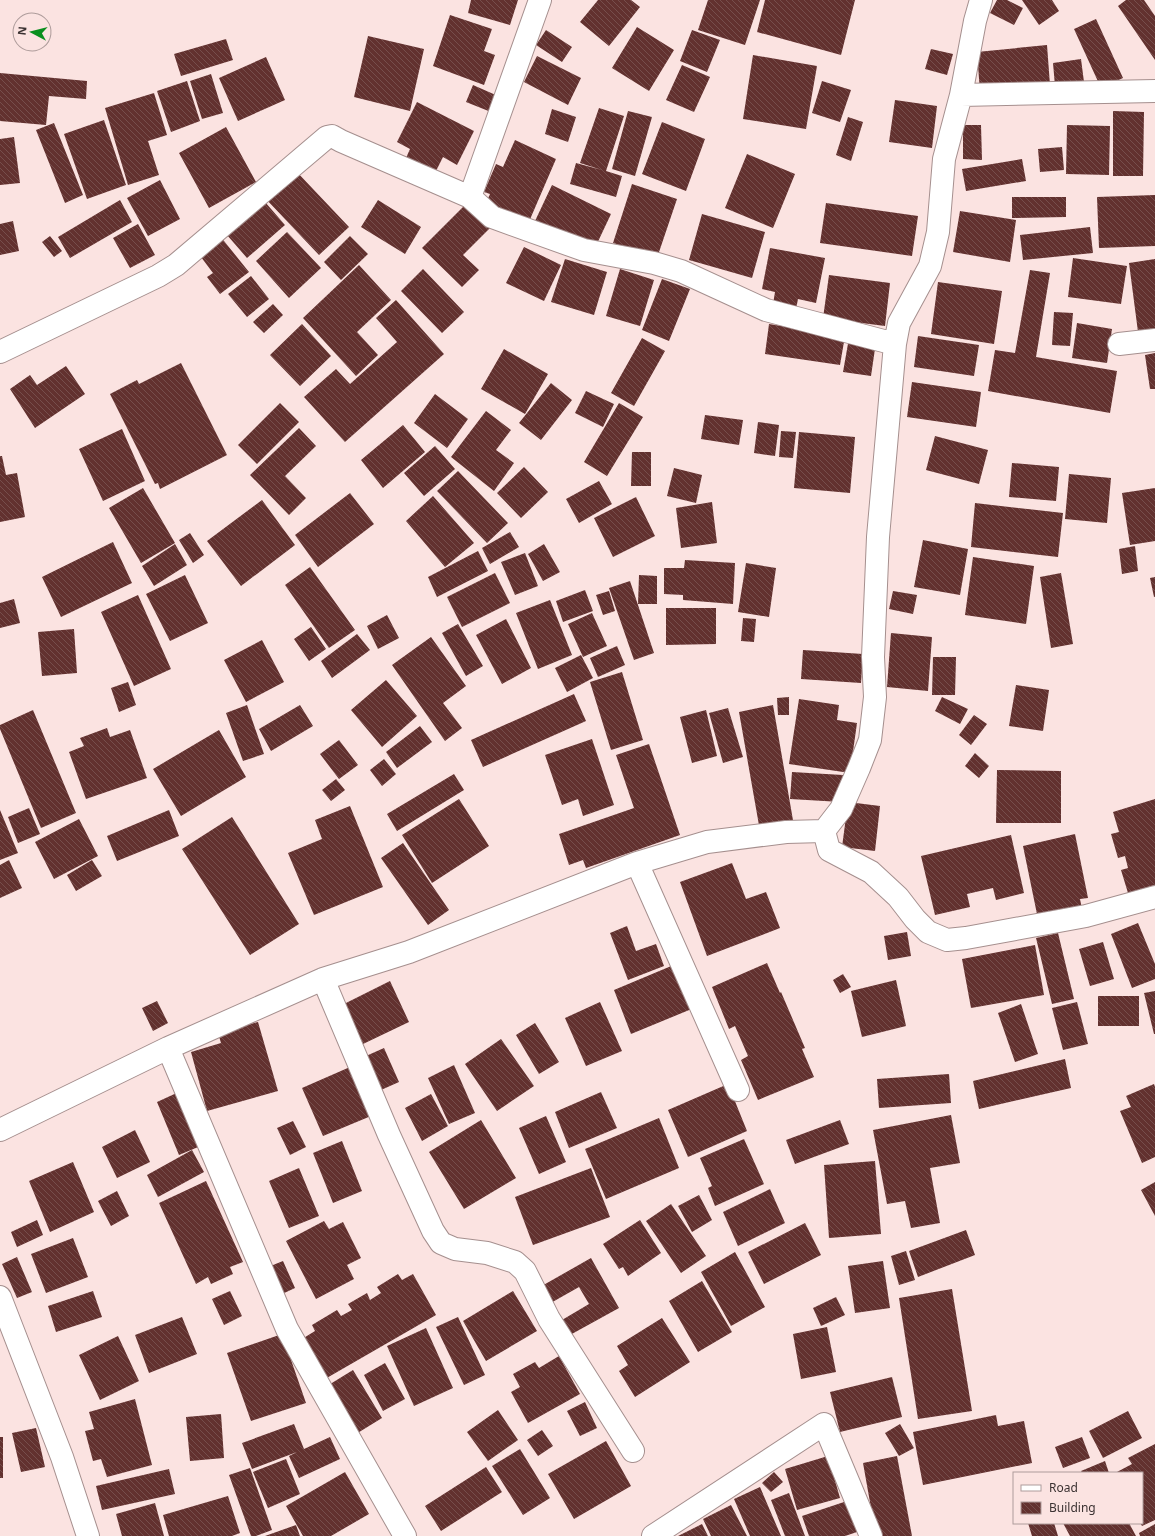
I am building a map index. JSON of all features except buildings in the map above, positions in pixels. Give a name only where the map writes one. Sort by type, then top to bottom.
[{"type":"street","points":[[470,197],[540,0]]},
{"type":"street","points":[[824,831],[841,809],[870,740],[874,698],[873,657],[878,537],[895,344],[899,323],[930,266],[938,232],[944,159],[961,95],[975,21],[981,0]]},
{"type":"street","points":[[961,95],[1155,91]]},
{"type":"street","points":[[0,352],[158,276],[176,265],[327,137],[332,136],[341,142],[470,197],[492,217],[584,250],[654,263],[681,271],[766,310],[895,344]]},
{"type":"street","points":[[1119,344],[1155,340]]},
{"type":"street","points":[[0,1130],[168,1048],[323,979],[408,952],[636,863],[707,842],[786,832],[824,831]]},
{"type":"street","points":[[824,831],[829,850],[871,872],[898,897],[915,919],[928,932],[946,940],[966,938],[1086,916],[1155,897]]},
{"type":"street","points":[[636,863],[738,1090]]},
{"type":"street","points":[[323,979],[389,1134],[433,1231],[441,1243],[455,1249],[487,1253],[515,1262],[525,1271],[549,1319],[633,1451]]},
{"type":"street","points":[[168,1048],[287,1330],[405,1536]]},
{"type":"street","points":[[0,1297],[62,1457],[88,1536]]},
{"type":"street","points":[[653,1536],[824,1424],[871,1536]]}]
